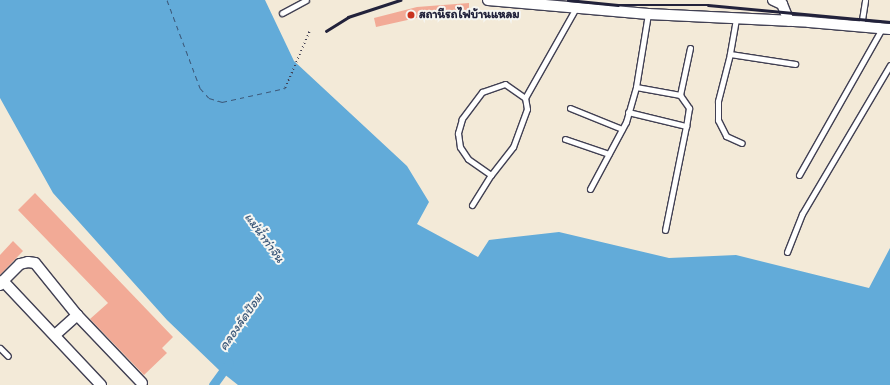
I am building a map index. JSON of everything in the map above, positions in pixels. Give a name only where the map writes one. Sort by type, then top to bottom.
[{"type":"street","points":[[488,0],[648,14],[789,21],[886,29]]},
{"type":"street","points":[[773,0],[782,4],[789,21]]},
{"type":"street","points":[[102,385],[55,335],[2,283],[20,264],[28,262],[35,264],[77,315],[143,382]]},
{"type":"street","points":[[55,335],[77,315]]},
{"type":"lane","points":[[282,13],[306,0]]},
{"type":"lane","points":[[861,26],[865,0]]},
{"type":"lane","points":[[472,205],[491,175],[514,147],[527,109],[525,98],[576,7]]},
{"type":"lane","points":[[590,189],[622,129],[628,112],[636,87],[648,14]]},
{"type":"lane","points":[[736,19],[730,54],[718,101],[718,120],[726,136],[742,143]]},
{"type":"lane","points":[[799,175],[886,29]]},
{"type":"lane","points":[[680,95],[690,48]]},
{"type":"lane","points":[[730,54],[795,64]]},
{"type":"lane","points":[[787,252],[802,214],[890,65]]},
{"type":"lane","points":[[491,175],[475,166],[460,147],[458,133],[462,119],[482,92],[494,86],[504,84],[525,98]]},
{"type":"lane","points":[[636,87],[680,95],[689,108],[666,230]]},
{"type":"lane","points":[[570,108],[622,129]]},
{"type":"lane","points":[[628,112],[686,126]]},
{"type":"lane","points":[[564,139],[609,154]]},
{"type":"lane","points":[[0,348],[8,356]]},
{"type":"path","points":[[285,88],[310,30]]},
{"type":"water","name":"แม่น้ำท่าจีน","points":[[0,0],[265,0],[294,61],[407,166],[429,202],[417,224],[478,257],[489,240],[559,232],[669,258],[736,255],[869,288],[890,248],[890,385],[238,385],[219,370],[167,320],[53,193],[0,98]]},
{"type":"building","name":"สถานีรถไฟบ้านแหลม","points":[[469,3],[469,13],[430,15],[376,27],[374,18],[417,7]]},
{"type":"building","points":[[35,193],[173,337],[162,348],[167,353],[144,375],[90,319],[108,303],[18,210]]},
{"type":"building","points":[[13,241],[23,251],[0,275],[0,255]]},
{"type":"waterway","name":"คลองลัดป้อม","points":[[213,385],[229,363]]},
{"type":"ferry route","points":[[167,0],[200,88],[209,98],[222,102],[285,88]]},
{"type":"railway","points":[[326,31],[348,17],[400,0]]},
{"type":"railway","points":[[568,0],[618,5],[708,5],[890,22]]},
{"type":"place","name":"สถานีรถไฟบ้านแหลม","points":[[411,15]]}]
